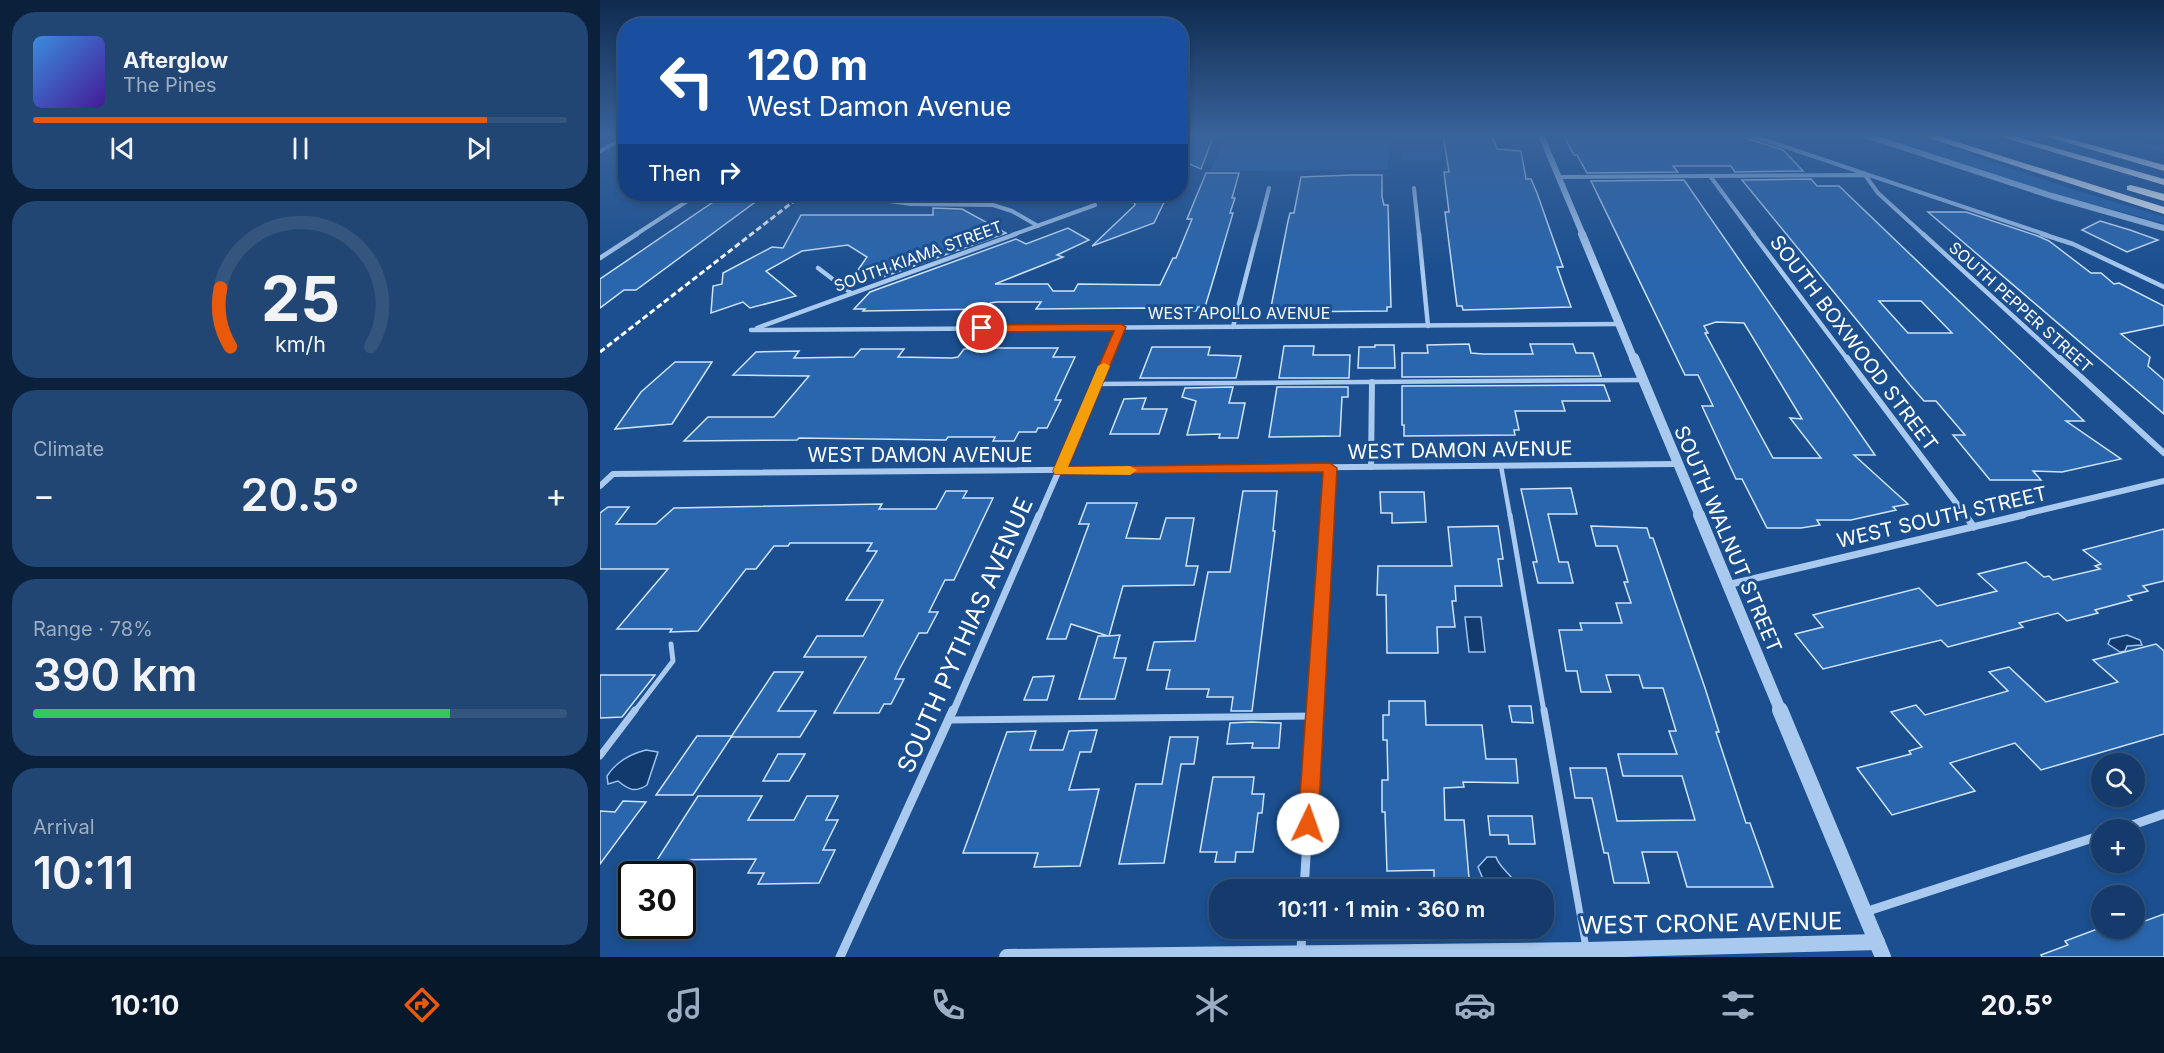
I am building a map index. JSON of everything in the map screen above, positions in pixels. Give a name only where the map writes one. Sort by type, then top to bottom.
[{"type":"highway","points":[[2065,180],[2164,211]]},
{"type":"highway","points":[[2102,180],[2164,198]]},
{"type":"street","name":"SOUTH WALNUT STREET","points":[[1559,180],[1880,950]]},
{"type":"street","name":"SOUTH BOXWOOD STREET","points":[[1713,180],[1974,527]]},
{"type":"street","name":"SOUTH PEPPER STREET","points":[[1868,180],[1878,193],[2164,453]]},
{"type":"street","points":[[1879,180],[2073,244],[2164,287]]},
{"type":"street","points":[[2002,180],[2164,228]]},
{"type":"street","points":[[1233,327],[1269,188]]},
{"type":"street","points":[[1414,188],[1428,326]]},
{"type":"street","points":[[600,258],[687,201]]},
{"type":"street","points":[[889,201],[911,204],[993,205],[1012,211],[1038,226]]},
{"type":"street","name":"SOUTH KIAMA STREET","points":[[751,330],[851,292],[1095,206]]},
{"type":"street","points":[[818,268],[851,292]]},
{"type":"street","name":"WEST APOLLO AVENUE","points":[[751,330],[1620,324]]},
{"type":"street","name":"SOUTH PYTHIAS AVENUE","points":[[840,957],[949,720],[1121,327]]},
{"type":"street","points":[[1371,467],[1372,382]]},
{"type":"street","name":"WEST DAMON AVENUE","points":[[600,486],[613,474],[1677,464]]},
{"type":"street","points":[[1305,879],[1330,468]]},
{"type":"street","name":"WEST SOUTH STREET","points":[[1727,585],[2164,481]]},
{"type":"street","points":[[2145,821],[2164,814]]},
{"type":"street","points":[[1865,913],[2091,839]]},
{"type":"street","points":[[1300,953],[1301,939]]},
{"type":"street","name":"WEST CRONE AVENUE","points":[[1007,957],[1587,950],[1880,950]]},
{"type":"lane","points":[[1096,384],[1642,380]]},
{"type":"lane","points":[[1501,466],[1587,950]]},
{"type":"lane","points":[[600,756],[673,661],[671,644]]},
{"type":"lane","points":[[949,720],[1314,716]]},
{"type":"shaded area","points":[[2013,180],[2044,180],[2164,217],[2164,223],[2056,194]]},
{"type":"shaded area","points":[[1465,617],[1481,617],[1485,652],[1469,652]]},
{"type":"shaded area","points":[[2127,635],[2140,640],[2142,645],[2127,646],[2125,651],[2120,652],[2108,644],[2110,639]]},
{"type":"shaded area","points":[[646,750],[658,752],[647,785],[635,790],[618,781],[608,784],[607,776],[619,763],[629,756]]},
{"type":"shaded area","points":[[1487,857],[1496,857],[1512,879],[1483,879],[1478,867]]},
{"type":"building","points":[[1203,180],[1237,180],[1230,213],[1233,213],[1205,307],[1198,307],[1196,311],[1145,308],[1036,309],[1041,302],[997,302],[990,303],[986,309],[863,311],[865,309],[854,309],[870,292],[1016,239],[1026,244],[1068,228],[1089,240],[1057,255],[1063,257],[995,284],[1048,284],[1053,291],[1074,291],[1078,284],[1160,285],[1173,258],[1176,258],[1192,219],[1187,219]]},
{"type":"building","points":[[1300,180],[1382,180],[1382,197],[1384,205],[1388,205],[1391,307],[1387,307],[1387,311],[1274,312],[1275,307],[1271,307],[1288,221],[1290,213],[1294,213]]},
{"type":"building","points":[[1445,180],[1531,180],[1563,267],[1557,267],[1571,307],[1463,310],[1462,306],[1457,306],[1445,212],[1449,212]]},
{"type":"building","points":[[1684,180],[1875,455],[1854,455],[1908,504],[1893,507],[1896,510],[1851,520],[1817,520],[1820,525],[1801,528],[1767,528],[1742,479],[1736,479],[1702,406],[1713,406],[1698,375],[1685,375],[1591,181]],"holes":[[[1716,322],[1744,323],[1802,419],[1790,418],[1821,458],[1773,458],[1705,333],[1708,333],[1704,326]]]},
{"type":"building","points":[[1742,180],[1812,180],[1817,186],[1839,186],[2084,421],[2066,421],[2121,459],[2062,472],[2033,471],[2041,480],[1990,480],[1953,435],[1965,435],[1936,401],[1924,401]],"holes":[[[1879,301],[1921,301],[1952,333],[1908,333]]]},
{"type":"building","points":[[715,201],[757,201],[636,290],[624,290],[600,308],[600,279]]},
{"type":"building","points":[[1134,201],[1165,201],[1154,223],[1092,246],[1135,205]]},
{"type":"building","points":[[933,208],[962,209],[1006,233],[883,277],[892,268],[858,270],[867,257],[848,245],[802,251],[766,271],[796,296],[750,308],[743,302],[711,313],[713,286],[722,284],[723,273],[772,247],[783,248],[801,215],[933,215]]},
{"type":"building","points":[[1928,212],[1966,212],[2038,236],[2049,241],[2091,273],[2101,273],[2114,284],[2119,283],[2164,306],[2164,325],[2121,334],[2150,357],[2148,366],[2164,380],[2164,414]]},
{"type":"building","points":[[2100,221],[2158,240],[2127,252],[2082,230]]},
{"type":"building","points":[[1469,344],[1471,353],[1533,354],[1530,344],[1573,344],[1576,353],[1593,353],[1601,376],[1402,377],[1402,353],[1428,353],[1427,345]]},
{"type":"building","points":[[1375,345],[1394,345],[1395,368],[1358,368],[1359,347],[1375,347]]},
{"type":"building","points":[[1284,346],[1314,346],[1313,355],[1350,355],[1349,378],[1279,378]]},
{"type":"building","points":[[1152,347],[1210,347],[1208,355],[1241,356],[1236,378],[1140,378]]},
{"type":"building","points":[[1058,348],[1053,357],[1075,357],[1055,400],[1061,400],[1047,428],[1038,428],[1036,432],[1019,432],[1014,441],[993,441],[995,437],[948,437],[946,440],[799,438],[797,440],[684,441],[708,417],[774,417],[809,376],[733,375],[756,352],[799,351],[794,358],[854,357],[861,349],[904,349],[898,357],[952,358],[958,357],[964,349]]},
{"type":"building","points":[[675,362],[712,362],[672,424],[615,429],[641,392]]},
{"type":"building","points":[[1604,385],[1610,401],[1562,401],[1565,411],[1515,411],[1519,430],[1514,430],[1515,435],[1404,436],[1402,386]]},
{"type":"building","points":[[1233,387],[1229,403],[1245,403],[1238,438],[1219,438],[1220,434],[1187,435],[1196,401],[1182,397],[1185,388]]},
{"type":"building","points":[[1277,387],[1348,387],[1348,397],[1342,397],[1340,436],[1269,437]]},
{"type":"building","points":[[1146,398],[1142,409],[1167,409],[1159,434],[1110,434],[1124,399]]},
{"type":"building","points":[[1571,488],[1577,514],[1548,514],[1559,562],[1568,562],[1573,583],[1538,583],[1533,562],[1537,562],[1521,489]]},
{"type":"building","points":[[946,491],[967,491],[963,498],[993,498],[954,580],[945,580],[929,612],[938,612],[927,633],[919,633],[899,670],[895,679],[904,679],[891,704],[884,704],[879,713],[834,713],[866,657],[804,657],[817,636],[863,636],[883,600],[846,600],[877,551],[867,551],[872,543],[790,543],[788,546],[774,546],[756,569],[746,569],[698,631],[617,629],[668,569],[600,569],[600,513],[608,507],[629,507],[616,524],[656,524],[674,508],[882,504],[879,509],[936,509]]},
{"type":"building","points":[[1243,491],[1277,491],[1273,531],[1275,531],[1252,711],[1231,711],[1233,697],[1207,697],[1209,689],[1166,689],[1170,670],[1147,670],[1154,642],[1195,641],[1208,572],[1230,572]]},
{"type":"building","points":[[1380,492],[1424,492],[1426,522],[1392,523],[1392,513],[1381,513]]},
{"type":"building","points":[[1087,503],[1137,503],[1126,538],[1160,539],[1166,518],[1194,518],[1186,566],[1198,566],[1194,585],[1123,586],[1109,636],[1120,635],[1114,658],[1126,658],[1115,699],[1079,699],[1098,636],[1108,636],[1071,624],[1066,639],[1047,639],[1089,524],[1079,524]]},
{"type":"building","points":[[1498,526],[1503,559],[1498,559],[1502,586],[1455,586],[1456,601],[1452,601],[1455,627],[1437,627],[1438,653],[1387,653],[1386,595],[1377,595],[1378,566],[1452,566],[1448,527]]},
{"type":"building","points":[[1591,526],[1647,528],[1650,538],[1653,538],[1705,688],[1719,732],[1716,732],[1746,823],[1750,823],[1773,887],[1687,887],[1677,852],[1642,852],[1649,883],[1614,883],[1608,853],[1604,853],[1592,798],[1575,798],[1570,768],[1606,768],[1617,821],[1695,820],[1682,776],[1623,776],[1618,754],[1677,754],[1669,731],[1676,731],[1663,688],[1643,688],[1639,675],[1606,675],[1611,692],[1581,692],[1577,671],[1566,671],[1559,630],[1582,630],[1580,623],[1622,623],[1616,603],[1631,603],[1624,582],[1628,582],[1617,546],[1596,546]]},
{"type":"building","points":[[2164,529],[2164,581],[2143,586],[2148,591],[2128,596],[2132,600],[2095,610],[2098,613],[2067,621],[2058,613],[2019,623],[2023,627],[1948,647],[1941,640],[1823,669],[1795,634],[1823,627],[1813,615],[1919,588],[1937,606],[1997,591],[1978,574],[2026,562],[2044,577],[2049,576],[2053,580],[2100,569],[2095,566],[2101,564],[2083,550]]},
{"type":"building","points":[[2156,644],[2164,651],[2164,734],[2099,753],[2091,753],[2091,755],[2041,770],[2015,743],[1950,763],[1975,791],[1892,815],[1857,768],[1911,754],[1909,751],[1922,747],[1891,712],[1916,705],[1925,715],[2008,691],[1989,672],[2009,667],[2046,702],[2118,682],[2093,660]]},
{"type":"building","points":[[774,672],[803,672],[778,711],[816,711],[800,737],[731,737]]},
{"type":"building","points":[[600,675],[655,675],[622,717],[600,718]]},
{"type":"building","points":[[1054,676],[1047,700],[1024,700],[1033,677]]},
{"type":"building","points":[[1389,701],[1425,701],[1426,725],[1482,725],[1486,759],[1516,759],[1518,783],[1463,782],[1464,787],[1444,788],[1445,820],[1464,820],[1469,878],[1434,878],[1434,870],[1387,871],[1382,780],[1388,780],[1387,740],[1383,740],[1383,715],[1389,715]]},
{"type":"building","points":[[1509,706],[1531,706],[1533,723],[1512,722]]},
{"type":"building","points":[[1230,723],[1281,723],[1279,748],[1252,748],[1253,743],[1227,744]]},
{"type":"building","points":[[1097,730],[1091,752],[1080,752],[1069,790],[1099,789],[1080,866],[1034,867],[1038,853],[963,853],[1007,732],[1036,731],[1030,750],[1063,750],[1069,731]]},
{"type":"building","points":[[697,736],[732,736],[693,795],[656,795]]},
{"type":"building","points":[[1170,737],[1198,737],[1194,764],[1181,764],[1164,863],[1119,864],[1136,784],[1162,784]]},
{"type":"building","points":[[778,754],[805,754],[789,781],[763,781]]},
{"type":"building","points":[[1213,777],[1254,777],[1252,794],[1264,794],[1262,813],[1258,813],[1253,852],[1236,852],[1235,862],[1215,862],[1217,852],[1200,852]]},
{"type":"building","points":[[698,796],[762,796],[748,820],[794,820],[807,796],[838,796],[826,820],[838,820],[823,850],[835,850],[819,883],[758,884],[764,873],[748,873],[756,859],[657,860]]},
{"type":"building","points":[[623,801],[646,802],[600,864],[600,811],[615,812]]},
{"type":"building","points":[[1488,816],[1532,816],[1535,844],[1509,844],[1508,835],[1490,835]]},
{"type":"building","points":[[2164,914],[2164,957],[2042,957],[2041,955],[2068,945],[2065,941],[2091,931],[2091,939],[2145,939],[2145,921]]},
{"type":"railway","points":[[600,352],[794,201]]},
{"type":"slow traffic","points":[[1104,366],[1059,471],[1130,470]]},
{"type":"route","points":[[982,328],[1121,327],[1059,471],[1330,468],[1308,824]]}]
